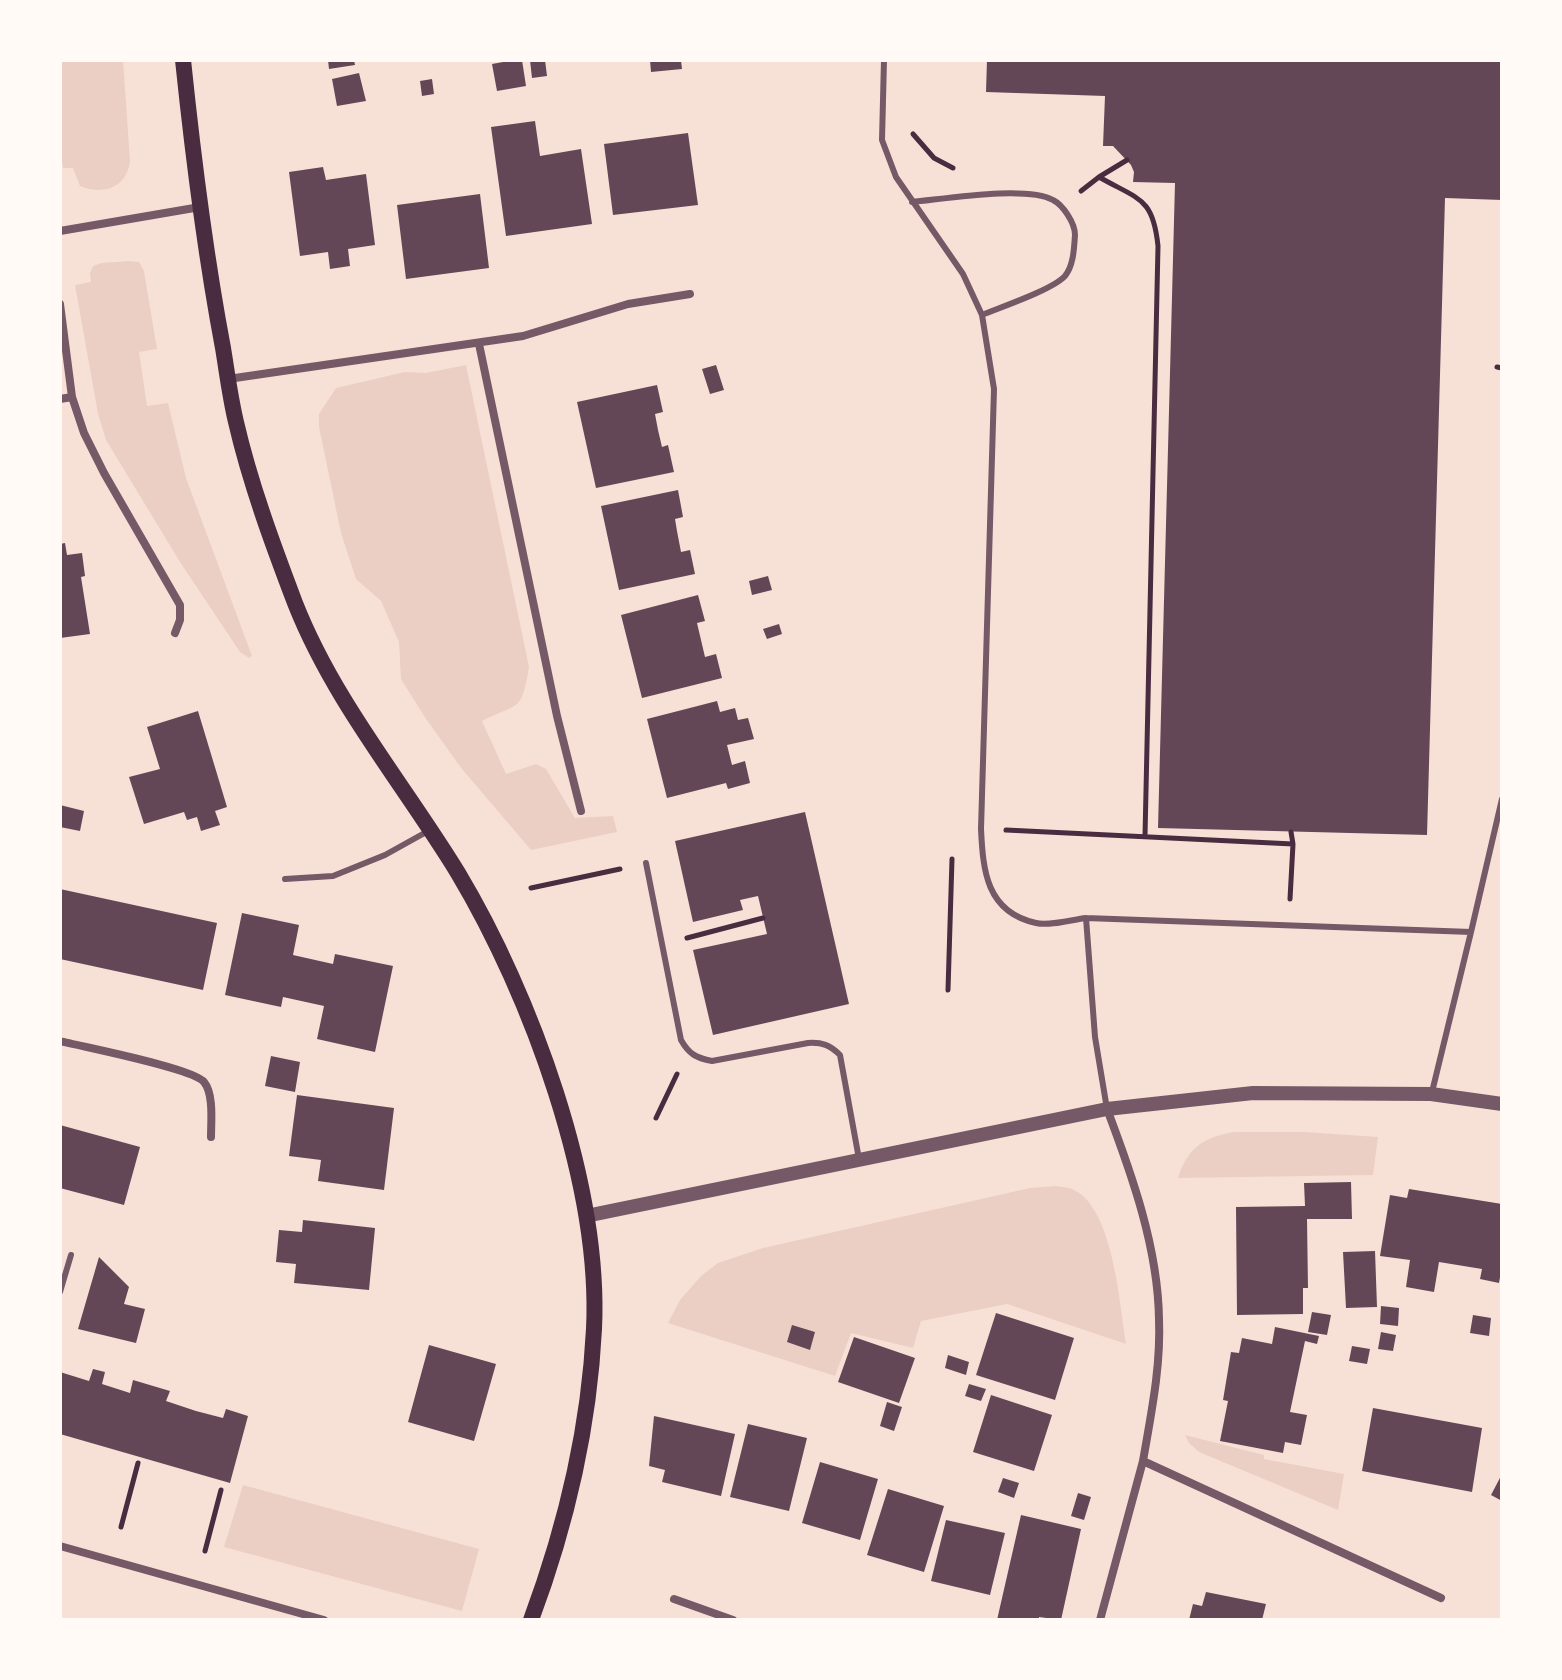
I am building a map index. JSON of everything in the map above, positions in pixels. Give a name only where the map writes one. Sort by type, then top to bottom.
[{"type":"main road","points":[[183,60],[210,279],[236,422],[255,488],[296,605],[325,668],[354,718],[431,830],[486,921],[531,1025],[560,1111],[586,1216],[594,1314],[589,1400],[577,1474],[531,1620]]},
{"type":"street","points":[[60,231],[201,207]]},
{"type":"street","points":[[228,379],[523,336],[628,304],[690,294]]},
{"type":"street","points":[[60,304],[72,397],[84,433],[180,605],[180,620],[175,633]]},
{"type":"street","points":[[479,344],[557,716],[581,811]]},
{"type":"street","points":[[60,399],[72,397]]},
{"type":"street","points":[[60,1041],[202,1078],[207,1085],[211,1137]]},
{"type":"street","points":[[586,1216],[1107,1109],[1253,1093],[1431,1094],[1502,1104]]},
{"type":"street","points":[[1100,1620],[1143,1461],[1156,1376],[1159,1313],[1140,1208],[1107,1109]]},
{"type":"street","points":[[1143,1461],[1441,1598]]},
{"type":"street","points":[[60,1546],[324,1620]]},
{"type":"street","points":[[674,1599],[733,1620]]},
{"type":"lane","points":[[884,60],[882,140],[896,177],[963,274],[982,315],[994,389],[981,829],[984,876],[996,900],[1015,915],[1037,923],[1086,918],[1471,932]]},
{"type":"lane","points":[[912,202],[1006,193],[1038,196],[1053,200],[1075,228],[1074,255],[1065,276],[1040,291],[982,315]]},
{"type":"lane","points":[[1431,1094],[1502,799]]},
{"type":"lane","points":[[285,879],[333,876],[385,855],[431,830]]},
{"type":"lane","points":[[646,863],[681,1040],[688,1052],[699,1059],[712,1061],[821,1042],[832,1047],[840,1055],[860,1162]]},
{"type":"lane","points":[[1086,918],[1095,1037],[1107,1109]]},
{"type":"lane","points":[[60,1292],[71,1255]]},
{"type":"path","points":[[1127,160],[1099,177],[1144,203],[1152,212],[1158,246],[1145,836]]},
{"type":"path","points":[[981,829],[1293,844]]},
{"type":"path","points":[[1289,925],[1291,832]]},
{"type":"path","points":[[531,888],[646,863]]},
{"type":"path","points":[[662,945],[763,918]]},
{"type":"path","points":[[121,1527],[138,1463]]},
{"type":"path","points":[[205,1551],[221,1490]]},
{"type":"shaded area","points":[[60,60],[123,60],[130,161],[124,177],[113,187],[98,190],[80,186],[73,168],[63,168],[60,151]]},
{"type":"shaded area","points":[[139,262],[144,271],[157,349],[139,352],[147,406],[168,403],[186,478],[252,656],[249,658],[240,652],[180,562],[106,440],[98,414],[75,285],[91,282],[93,266]]},
{"type":"shaded area","points":[[466,365],[529,667],[520,700],[511,708],[482,721],[506,774],[536,764],[546,769],[575,818],[613,816],[617,832],[531,850],[462,769],[401,679],[399,642],[381,601],[356,579],[341,533],[319,427],[319,414],[336,388],[405,372],[426,373]]},
{"type":"shaded area","points":[[1235,1132],[1305,1132],[1378,1137],[1373,1175],[1178,1178],[1186,1159],[1199,1145]]},
{"type":"shaded area","points":[[1056,1186],[1074,1190],[1087,1200],[1098,1216],[1112,1260],[1126,1344],[1007,1304],[921,1321],[913,1348],[851,1333],[835,1376],[668,1323],[680,1300],[701,1276],[718,1263],[763,1248],[1030,1188]]},
{"type":"shaded area","points":[[1185,1435],[1264,1455],[1264,1459],[1344,1474],[1338,1510],[1199,1452]]},
{"type":"shaded area","points":[[243,1485],[479,1549],[462,1611],[224,1547]]},
{"type":"building","points":[[328,60],[354,60],[355,65],[329,69]]},
{"type":"building","points":[[522,60],[526,86],[497,91],[492,64]]},
{"type":"building","points":[[530,60],[545,60],[547,76],[532,78]]},
{"type":"building","points":[[650,60],[681,60],[682,69],[651,72]]},
{"type":"building","points":[[987,60],[1502,60],[1502,200],[1445,198],[1427,835],[1158,828],[1175,183],[1133,182],[1131,165],[1113,146],[1103,146],[1105,96],[986,92]]},
{"type":"building","points":[[359,73],[366,101],[337,106],[332,79]]},
{"type":"building","points":[[432,79],[434,94],[422,96],[420,81]]},
{"type":"building","points":[[535,121],[540,156],[581,149],[592,224],[506,236],[491,127]]},
{"type":"building","points":[[688,133],[698,205],[613,215],[604,144]]},
{"type":"building","points":[[323,167],[326,180],[366,174],[375,245],[348,249],[350,266],[330,269],[328,252],[300,256],[289,172]]},
{"type":"building","points":[[480,194],[489,268],[406,279],[397,205]]},
{"type":"building","points":[[716,365],[724,390],[710,394],[702,369]]},
{"type":"building","points":[[657,385],[663,412],[655,414],[658,430],[662,447],[668,445],[674,472],[596,488],[577,402]]},
{"type":"building","points":[[678,490],[683,517],[675,519],[681,552],[690,550],[695,574],[619,590],[601,506]]},
{"type":"building","points":[[65,543],[67,555],[82,553],[85,576],[81,577],[90,634],[60,638],[60,544]]},
{"type":"building","points":[[768,576],[772,590],[752,595],[749,581]]},
{"type":"building","points":[[698,595],[705,621],[697,623],[705,657],[716,654],[722,678],[642,698],[621,615]]},
{"type":"building","points":[[779,624],[782,634],[767,639],[763,629]]},
{"type":"building","points":[[717,701],[720,712],[735,708],[738,720],[748,718],[754,739],[727,745],[732,765],[745,761],[750,783],[728,789],[726,783],[667,798],[647,719]]},
{"type":"building","points":[[198,711],[227,807],[215,811],[220,825],[201,831],[197,817],[187,820],[184,812],[144,824],[129,777],[160,769],[147,727]]},
{"type":"building","points":[[60,805],[84,811],[80,831],[60,827]]},
{"type":"building","points":[[805,812],[849,1004],[713,1035],[693,950],[767,934],[758,896],[740,900],[743,910],[693,922],[675,841]]},
{"type":"building","points":[[60,889],[217,923],[203,990],[60,959]]},
{"type":"building","points":[[242,913],[299,925],[293,955],[333,964],[335,954],[393,966],[375,1052],[317,1039],[324,1006],[283,997],[281,1007],[225,995]]},
{"type":"building","points":[[271,1056],[300,1062],[295,1092],[265,1086]]},
{"type":"building","points":[[297,1095],[394,1108],[384,1190],[318,1181],[321,1160],[289,1156]]},
{"type":"building","points":[[60,1125],[140,1147],[124,1205],[60,1188]]},
{"type":"building","points":[[1351,1182],[1352,1219],[1307,1219],[1308,1288],[1303,1288],[1303,1314],[1237,1315],[1236,1207],[1305,1206],[1304,1183]]},
{"type":"building","points":[[1409,1189],[1502,1204],[1499,1283],[1480,1279],[1482,1269],[1439,1262],[1434,1292],[1406,1287],[1410,1260],[1380,1256],[1390,1195],[1407,1198]]},
{"type":"building","points":[[303,1220],[375,1228],[369,1290],[294,1283],[296,1264],[276,1262],[279,1230],[302,1232]]},
{"type":"building","points":[[1375,1251],[1377,1307],[1346,1308],[1343,1252]]},
{"type":"building","points":[[99,1257],[129,1287],[124,1304],[145,1309],[136,1343],[78,1329]]},
{"type":"building","points":[[1381,1306],[1399,1308],[1398,1326],[1380,1324]]},
{"type":"building","points":[[1312,1312],[1331,1315],[1327,1335],[1308,1332]]},
{"type":"building","points":[[996,1313],[1074,1338],[1055,1400],[976,1375]]},
{"type":"building","points":[[1473,1315],[1491,1318],[1489,1336],[1470,1333]]},
{"type":"building","points":[[792,1325],[815,1332],[810,1350],[787,1342]]},
{"type":"building","points":[[1275,1327],[1319,1336],[1317,1344],[1305,1341],[1290,1412],[1307,1415],[1301,1445],[1285,1442],[1283,1453],[1220,1441],[1228,1401],[1223,1400],[1231,1352],[1239,1353],[1242,1338],[1272,1344]]},
{"type":"building","points":[[1381,1332],[1396,1335],[1393,1351],[1378,1349]]},
{"type":"building","points":[[854,1337],[915,1358],[899,1403],[838,1382]]},
{"type":"building","points":[[429,1345],[496,1364],[474,1441],[408,1422]]},
{"type":"building","points":[[1352,1346],[1370,1349],[1367,1364],[1349,1361]]},
{"type":"building","points":[[948,1355],[969,1362],[966,1375],[945,1368]]},
{"type":"building","points":[[93,1369],[105,1372],[102,1384],[130,1393],[133,1380],[170,1391],[166,1401],[196,1411],[223,1418],[226,1409],[248,1416],[230,1483],[60,1434],[60,1372],[89,1381]]},
{"type":"building","points":[[969,1384],[986,1389],[981,1401],[965,1396]]},
{"type":"building","points":[[991,1395],[1052,1415],[1034,1471],[973,1452]]},
{"type":"building","points":[[887,1402],[902,1407],[894,1431],[880,1426]]},
{"type":"building","points":[[1373,1408],[1482,1428],[1472,1492],[1362,1471]]},
{"type":"building","points":[[654,1416],[735,1434],[721,1496],[662,1482],[665,1470],[649,1466]]},
{"type":"building","points":[[748,1424],[807,1438],[789,1511],[730,1497]]},
{"type":"building","points":[[820,1462],[878,1479],[860,1540],[802,1523]]},
{"type":"building","points":[[1502,1474],[1502,1501],[1491,1495]]},
{"type":"building","points":[[1003,1478],[1019,1483],[1014,1498],[998,1492]]},
{"type":"building","points":[[888,1489],[944,1506],[924,1572],[867,1555]]},
{"type":"building","points":[[1078,1493],[1091,1497],[1084,1520],[1071,1516]]},
{"type":"building","points":[[1021,1515],[1081,1529],[1061,1620],[1039,1617],[1039,1620],[997,1620]]},
{"type":"building","points":[[946,1520],[1005,1533],[990,1595],[931,1581]]},
{"type":"building","points":[[1206,1592],[1266,1604],[1262,1620],[1189,1620],[1193,1604],[1202,1606]]}]
